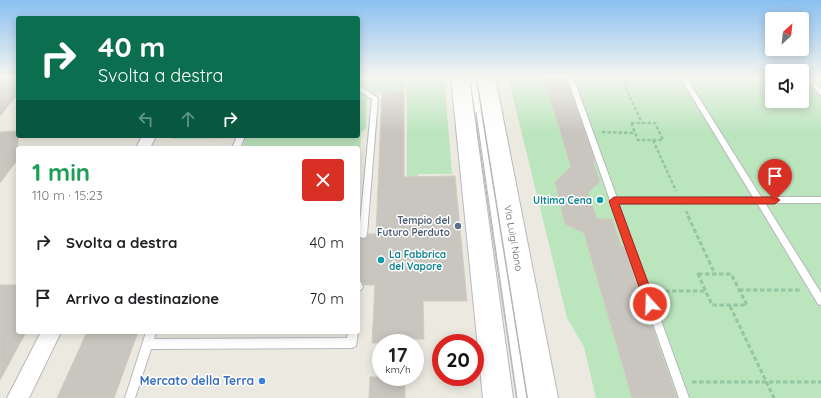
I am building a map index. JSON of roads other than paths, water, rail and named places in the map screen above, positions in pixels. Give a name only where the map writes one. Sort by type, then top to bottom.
[{"type":"main road","points":[[462,96],[498,398]]},
{"type":"main road","name":"Via Luigi Nono","points":[[489,96],[543,398]]},
{"type":"street","points":[[18,398],[50,334]]},
{"type":"lane","points":[[363,234],[375,98],[371,96]]},
{"type":"lane","points":[[476,96],[522,398]]},
{"type":"lane","points":[[576,96],[684,398]]},
{"type":"lane","points":[[695,96],[760,200],[821,302]]},
{"type":"lane","points":[[614,201],[821,200]]},
{"type":"lane","points":[[130,398],[150,334]]},
{"type":"lane","points":[[148,344],[352,343],[353,334]]},
{"type":"tram line","points":[[479,96],[527,398]]},
{"type":"tram line","points":[[476,113],[517,398]]},
{"type":"place","name":"Ultima Cena","points":[[600,200]]},
{"type":"place","name":"Tempio del Futuro Perduto","points":[[458,226]]},
{"type":"place","name":"La Fabbrica del Vapore","points":[[381,260]]},
{"type":"place","name":"Mercato della Terra","points":[[262,381]]}]
